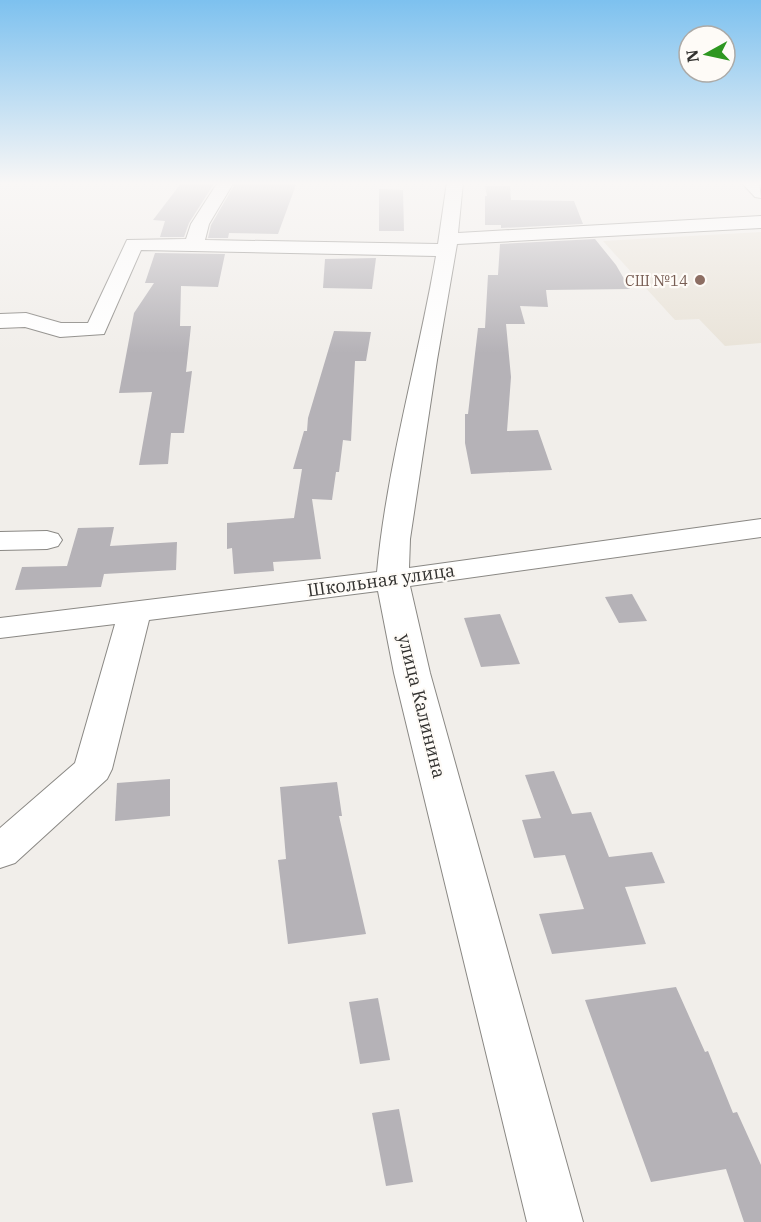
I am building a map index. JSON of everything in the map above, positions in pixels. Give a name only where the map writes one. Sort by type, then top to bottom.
[{"type":"street","points":[[193,246],[195,239]]},
{"type":"street","name":"улица Калинина","points":[[448,239],[395,539],[392,579],[412,673],[555,1222]]},
{"type":"street","points":[[0,321],[26,320],[60,330],[96,329],[134,244],[193,246],[447,244],[518,239]]},
{"type":"street","name":"Школьная улица","points":[[0,628],[392,579],[761,528]]},
{"type":"street","points":[[0,541],[47,540]]},
{"type":"street","points":[[0,852],[93,769],[135,611]]},
{"type":"shaded area","name":"СШ №14","points":[[761,239],[761,343],[725,346],[699,319],[675,320],[603,241]]},
{"type":"building","points":[[595,239],[616,265],[630,289],[546,290],[548,307],[520,306],[525,324],[506,324],[511,377],[507,431],[538,430],[552,470],[471,474],[465,443],[465,414],[468,414],[478,328],[485,328],[488,275],[498,275],[500,244]]},
{"type":"building","points":[[155,253],[225,254],[218,287],[181,286],[180,326],[191,326],[186,372],[192,371],[184,433],[171,433],[168,464],[139,465],[152,392],[119,393],[134,313],[154,283],[145,283]]},
{"type":"building","points":[[376,258],[372,289],[323,288],[325,259]]},
{"type":"building","points":[[334,331],[371,332],[366,361],[355,361],[351,441],[343,440],[339,472],[336,472],[332,500],[312,499],[321,559],[273,562],[274,571],[234,574],[232,548],[227,549],[227,523],[294,518],[302,469],[293,469],[304,431],[307,431],[308,418]]},
{"type":"building","points":[[114,527],[110,546],[177,542],[176,570],[104,574],[101,587],[15,590],[22,567],[67,566],[78,528]]},
{"type":"building","points":[[632,594],[647,621],[619,623],[605,597]]},
{"type":"building","points":[[500,614],[520,664],[481,667],[464,618]]},
{"type":"building","points":[[554,771],[572,814],[591,812],[609,857],[652,852],[665,883],[625,887],[646,944],[552,954],[539,914],[584,909],[565,855],[534,858],[522,820],[541,818],[525,775]]},
{"type":"building","points":[[170,779],[170,816],[115,821],[117,783]]},
{"type":"building","points":[[337,782],[342,816],[339,816],[366,934],[288,944],[278,860],[286,859],[280,787]]},
{"type":"building","points":[[676,987],[705,1052],[708,1051],[733,1113],[737,1112],[761,1165],[761,1222],[744,1222],[726,1169],[651,1182],[585,1000]]},
{"type":"building","points":[[378,998],[390,1060],[360,1064],[349,1002]]},
{"type":"building","points":[[399,1109],[413,1182],[386,1186],[372,1113]]},
{"type":"place","name":"СШ №14","points":[[700,280]]}]
